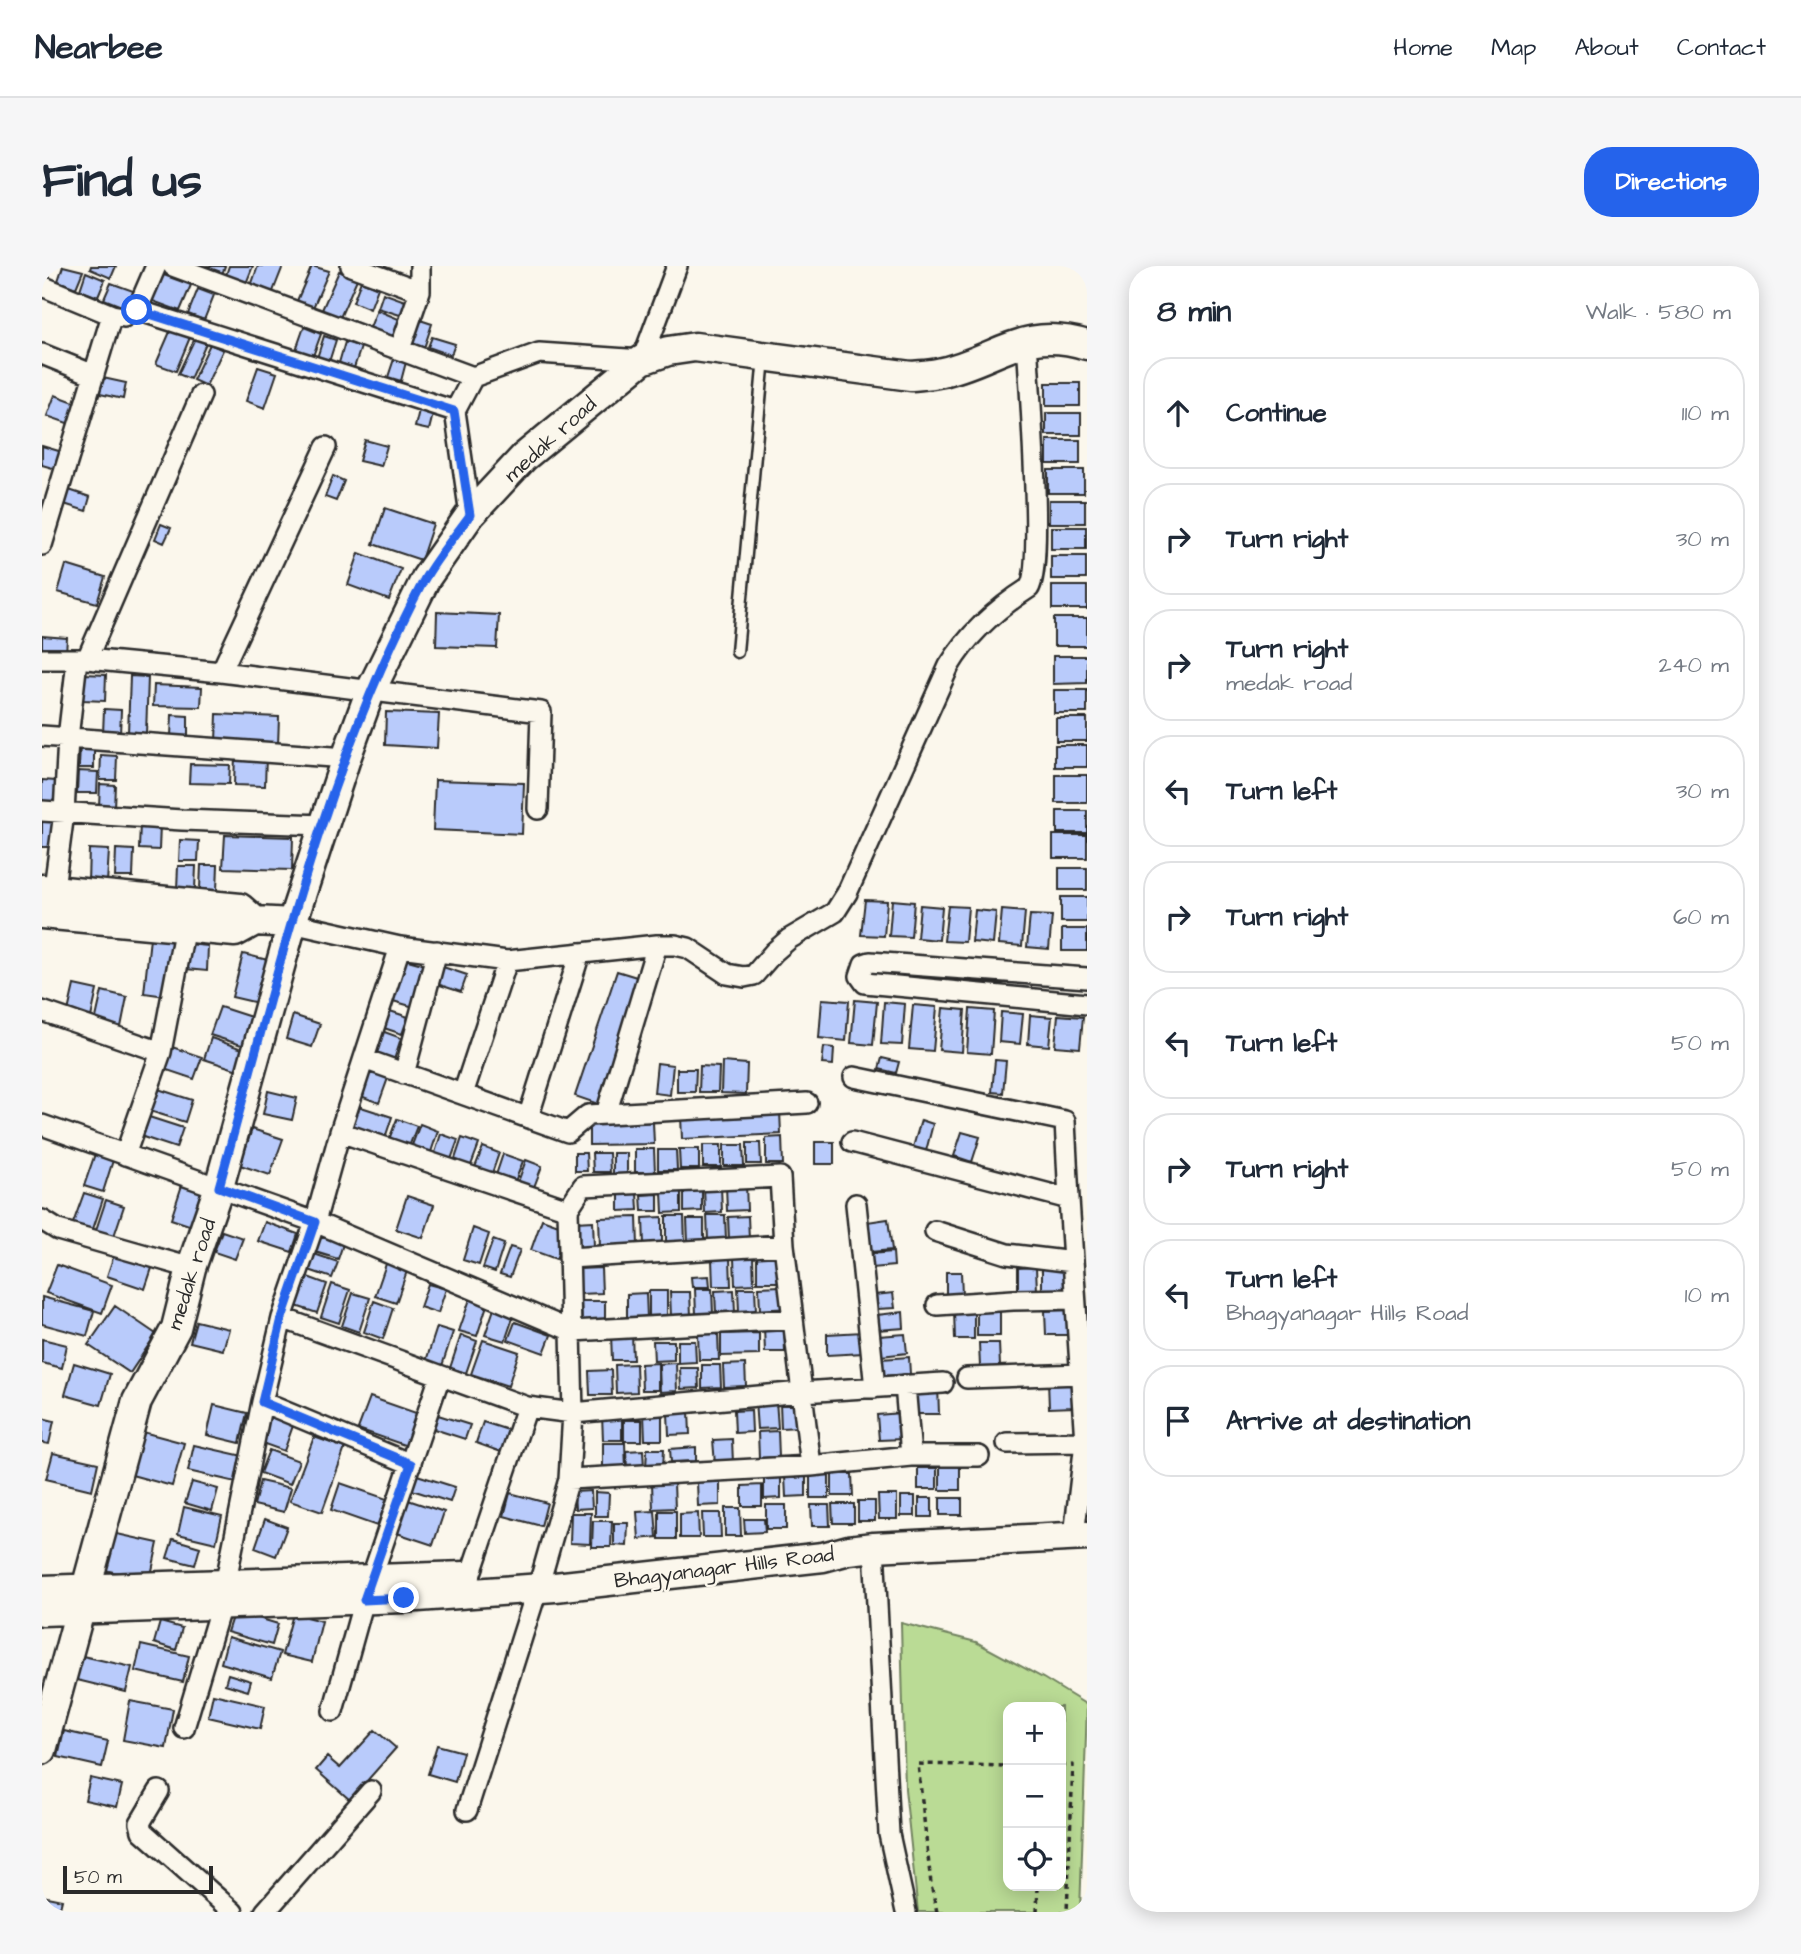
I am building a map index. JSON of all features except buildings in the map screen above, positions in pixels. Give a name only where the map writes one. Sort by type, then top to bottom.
[{"type":"street","points":[[42,286],[112,315],[134,318],[156,266]]},
{"type":"street","points":[[173,266],[473,377]]},
{"type":"street","points":[[351,266],[421,291]]},
{"type":"street","points":[[400,349],[421,291],[420,266]]},
{"type":"street","points":[[642,360],[677,266]]},
{"type":"street","points":[[137,310],[454,411]]},
{"type":"street","points":[[42,545],[112,315]]},
{"type":"street","points":[[477,508],[454,411],[473,377],[539,353],[642,360],[668,351],[695,347],[911,376],[939,373],[1027,341],[1066,338],[1087,345]]},
{"type":"street","points":[[201,395],[82,660],[68,737],[64,813],[47,902],[188,914],[240,908],[255,921],[292,923],[400,947],[507,961],[675,945],[688,948],[727,974],[744,977],[754,975],[789,939],[835,912],[847,892],[949,666],[960,649],[987,619],[1033,583],[1033,438],[1027,341]]},
{"type":"street","points":[[42,354],[93,375]]},
{"type":"street","name":"medak road","points":[[42,1750],[137,1401],[176,1328],[191,1268],[219,1187],[292,923],[370,692],[426,578],[477,508],[524,457],[642,360]]},
{"type":"street","points":[[221,672],[326,447]]},
{"type":"street","points":[[42,659],[221,672],[541,712],[538,809]]},
{"type":"street","points":[[42,736],[346,758]]},
{"type":"street","points":[[42,811],[324,825]]},
{"type":"street","points":[[125,1155],[161,1052],[188,914]]},
{"type":"street","points":[[606,1114],[657,945]]},
{"type":"street","points":[[184,1728],[223,1595],[282,1318],[315,1222],[340,1132],[400,947]]},
{"type":"street","points":[[404,1074],[438,951]]},
{"type":"street","points":[[528,1118],[580,953]]},
{"type":"street","points":[[463,1094],[507,961]]},
{"type":"street","points":[[1087,978],[870,962],[864,964],[860,976],[865,983],[1087,1004]]},
{"type":"street","points":[[42,1011],[161,1052]]},
{"type":"street","points":[[364,1059],[568,1132],[588,1115],[807,1103]]},
{"type":"street","points":[[854,1077],[1065,1121],[1086,1442],[1081,1536]]},
{"type":"street","points":[[42,1127],[315,1222],[572,1331],[793,1319]]},
{"type":"street","points":[[340,1132],[568,1209]]},
{"type":"street","points":[[852,1142],[1069,1199]]},
{"type":"street","points":[[467,1810],[569,1479],[573,1413],[568,1209],[583,1186],[780,1177],[784,1245],[811,1466]]},
{"type":"street","points":[[856,1205],[875,1388]]},
{"type":"street","points":[[42,1220],[58,1230],[191,1268]]},
{"type":"street","points":[[935,1231],[1007,1254],[1073,1262]]},
{"type":"street","points":[[569,1258],[784,1245]]},
{"type":"street","points":[[937,1305],[1075,1299]]},
{"type":"street","points":[[282,1318],[527,1407],[573,1413],[943,1382]]},
{"type":"street","points":[[967,1378],[1082,1374]]},
{"type":"street","points":[[333,1711],[368,1589],[440,1376]]},
{"type":"street","points":[[905,1385],[911,1455]]},
{"type":"street","points":[[262,1402],[411,1464]]},
{"type":"street","points":[[470,1576],[527,1407]]},
{"type":"street","points":[[1007,1443],[1086,1442]]},
{"type":"street","points":[[569,1479],[811,1466],[911,1455],[979,1456]]},
{"type":"street","name":"Bhagyanagar Hills Road","points":[[42,1590],[82,1599],[539,1581],[823,1557],[861,1548],[1081,1536]]},
{"type":"street","points":[[861,1548],[889,1834],[906,1912]]},
{"type":"street","name":"Bhagyanagar Hills Road","points":[[368,1589],[470,1576],[539,1581]]},
{"type":"street","name":"Bhagyanagar Hills Road","points":[[42,1611],[82,1599]]},
{"type":"street","points":[[159,1791],[140,1823],[142,1831],[233,1912]]},
{"type":"street","points":[[265,1912],[371,1791]]},
{"type":"lane","points":[[737,652],[764,357]]},
{"type":"path","points":[[937,1912],[930,1884],[918,1765],[1003,1766]]},
{"type":"path","points":[[1066,1766],[1073,1765],[1068,1912]]},
{"type":"path","points":[[1037,1912],[1038,1891]]},
{"type":"green space","points":[[901,1623],[976,1642],[1087,1705],[1080,1912],[918,1912],[905,1789]]},
{"type":"route","points":[[137,310],[454,411],[470,515],[426,578],[370,692],[292,923],[219,1187],[315,1222],[282,1318],[262,1402],[411,1464],[364,1600],[404,1598]]}]
